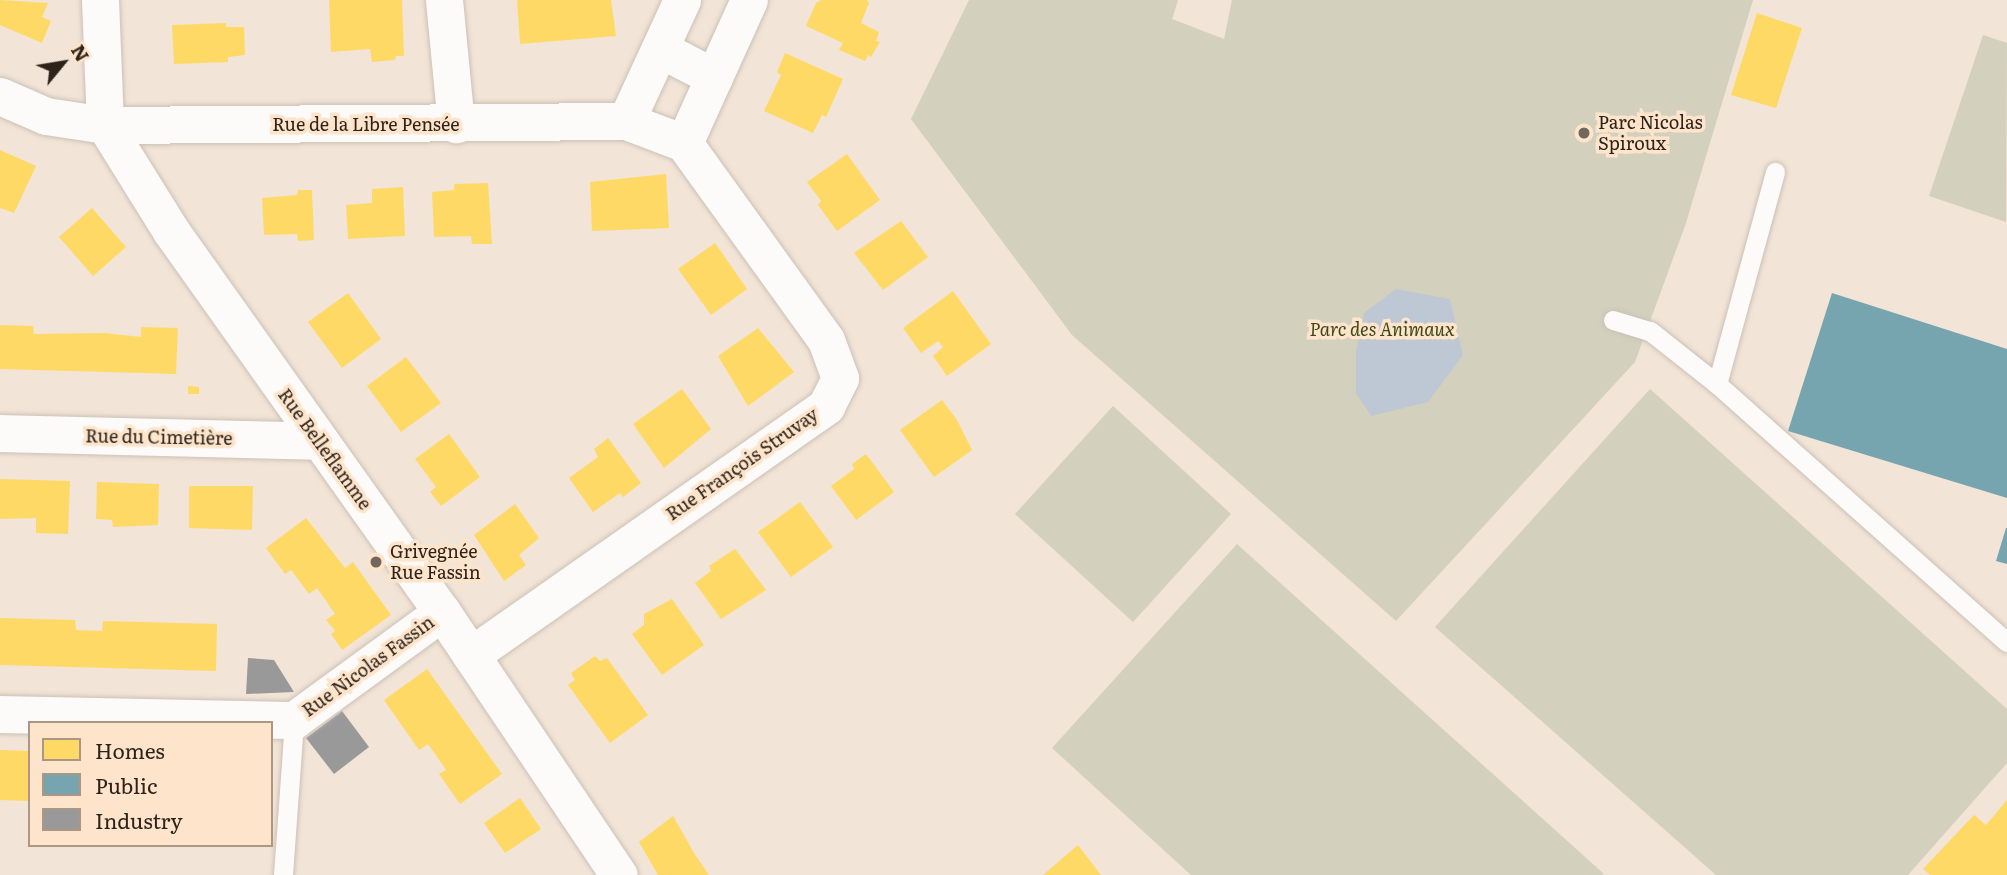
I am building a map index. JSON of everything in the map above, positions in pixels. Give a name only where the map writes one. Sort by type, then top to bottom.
[{"type":"street","name":"Rue Belleflamme","points":[[100,0],[105,125],[171,231],[442,612],[619,875]]},
{"type":"street","points":[[444,0],[456,124]]},
{"type":"street","points":[[682,0],[626,121],[684,143],[749,0]]},
{"type":"street","points":[[660,49],[714,77]]},
{"type":"street","name":"Rue de la Libre Pensée","points":[[0,96],[46,116],[105,125],[626,121]]},
{"type":"street","name":"Rue François Struvay","points":[[471,655],[826,406],[839,378],[826,340],[684,143]]},
{"type":"street","name":"Rue du Cimetière","points":[[0,433],[318,441]]},
{"type":"street","name":"Rue Nicolas Fassin","points":[[0,714],[293,720],[442,612]]},
{"type":"lane","points":[[1717,384],[1775,172]]},
{"type":"lane","points":[[1613,320],[1650,331],[1717,384],[2007,642]]},
{"type":"lane","points":[[283,875],[293,720]]},
{"type":"green space","name":"Parc des Animaux","points":[[969,0],[1178,0],[1172,19],[1224,39],[1232,0],[1753,0],[1685,226],[1635,362],[1396,621],[1072,335],[911,119]]},
{"type":"green space","points":[[1983,35],[2007,43],[2006,222],[1929,196]]},
{"type":"green space","points":[[1650,389],[2007,709],[2007,763],[1908,875],[1716,875],[1435,627]]},
{"type":"green space","points":[[1113,406],[1231,514],[1133,622],[1015,514]]},
{"type":"green space","points":[[1237,544],[1604,874],[1191,875],[1052,748]]},
{"type":"shaded area","points":[[1396,289],[1450,299],[1463,355],[1428,402],[1371,416],[1356,393],[1356,351],[1364,313]]},
{"type":"building: Homes","points":[[0,0],[48,3],[42,17],[51,21],[42,43],[0,25]]},
{"type":"building: Homes","points":[[329,0],[402,0],[404,56],[396,56],[395,60],[372,62],[370,49],[331,52]]},
{"type":"building: Homes","points":[[517,0],[611,0],[616,36],[520,44]]},
{"type":"building: Homes","points":[[821,0],[867,0],[869,3],[861,23],[879,32],[876,41],[880,42],[871,57],[868,55],[865,61],[839,50],[843,43],[806,26],[816,3]]},
{"type":"building: Homes","points":[[1757,13],[1802,28],[1776,108],[1731,95]]},
{"type":"building: Homes","points":[[226,23],[226,27],[244,27],[245,55],[228,57],[228,62],[174,64],[172,25]]},
{"type":"building: Homes","points":[[785,53],[843,79],[826,117],[822,115],[813,133],[764,111],[781,75],[777,72]]},
{"type":"building: Homes","points":[[0,150],[36,166],[14,213],[0,208]]},
{"type":"building: Homes","points":[[847,154],[880,200],[837,231],[818,205],[821,201],[807,182]]},
{"type":"building: Homes","points":[[666,174],[669,228],[592,231],[590,182]]},
{"type":"building: Homes","points":[[488,183],[492,244],[472,244],[471,236],[434,237],[432,192],[454,190],[454,184]]},
{"type":"building: Homes","points":[[403,187],[405,236],[348,239],[346,205],[372,203],[372,189]]},
{"type":"building: Homes","points":[[298,190],[312,190],[314,240],[298,241],[297,234],[264,235],[262,198],[297,195]]},
{"type":"building: Homes","points":[[92,208],[126,247],[93,276],[59,237]]},
{"type":"building: Homes","points":[[901,221],[928,257],[883,290],[854,253]]},
{"type":"building: Homes","points":[[715,243],[747,289],[711,315],[678,269]]},
{"type":"building: Homes","points":[[953,291],[991,344],[947,376],[933,356],[943,347],[938,341],[921,353],[903,328]]},
{"type":"building: Homes","points":[[348,293],[381,339],[342,368],[308,322]]},
{"type":"building: Homes","points":[[0,325],[33,326],[34,334],[105,333],[141,337],[141,327],[178,328],[176,374],[0,369]]},
{"type":"building: Homes","points":[[758,328],[794,372],[748,406],[718,356]]},
{"type":"building: Homes","points":[[406,357],[441,403],[401,432],[367,386]]},
{"type":"building: Homes","points":[[188,386],[199,387],[199,394],[188,394]]},
{"type":"building: Homes","points":[[682,389],[711,429],[664,468],[633,424]]},
{"type":"building: Homes","points":[[942,400],[957,420],[972,450],[934,477],[900,430]]},
{"type":"building: Homes","points":[[449,434],[480,477],[441,506],[430,492],[436,487],[415,459]]},
{"type":"building: Homes","points":[[608,438],[641,483],[623,497],[620,493],[593,512],[569,478],[598,457],[594,449]]},
{"type":"building: Homes","points":[[866,454],[894,492],[856,520],[831,486],[854,469],[852,464]]},
{"type":"building: Homes","points":[[0,479],[70,481],[68,534],[36,533],[36,518],[0,519]]},
{"type":"building: Homes","points":[[97,482],[159,484],[158,525],[113,527],[112,520],[96,519]]},
{"type":"building: Homes","points":[[189,486],[253,486],[252,530],[189,528]]},
{"type":"building: Homes","points":[[800,502],[833,547],[791,577],[758,532]]},
{"type":"building: Homes","points":[[515,504],[539,538],[519,555],[526,565],[504,581],[474,535]]},
{"type":"building: Homes","points":[[306,518],[345,568],[353,562],[391,615],[342,650],[331,634],[335,631],[326,620],[335,614],[317,588],[309,594],[291,570],[285,574],[266,548]]},
{"type":"building: Homes","points":[[735,549],[766,590],[721,619],[695,583],[711,571],[709,566]]},
{"type":"building: Homes","points":[[672,599],[704,645],[662,675],[632,634],[644,625],[644,614]]},
{"type":"building: Homes","points":[[0,618],[75,620],[76,630],[102,631],[103,621],[217,624],[216,671],[0,665]]},
{"type":"building: Homes","points":[[595,656],[600,661],[607,658],[648,715],[610,743],[568,685],[575,680],[571,673]]},
{"type":"building: Homes","points":[[427,669],[502,774],[460,804],[439,774],[446,770],[428,744],[419,750],[384,700]]},
{"type":"building: Homes","points":[[0,750],[28,751],[28,801],[0,800]]},
{"type":"building: Homes","points":[[520,798],[541,829],[505,853],[484,823]]},
{"type":"building: Homes","points":[[2007,800],[2007,875],[1930,875],[1923,869],[1974,815],[1986,825]]},
{"type":"building: Homes","points":[[673,816],[709,875],[658,875],[639,842]]},
{"type":"building: Homes","points":[[1078,845],[1101,875],[1043,875]]},
{"type":"building: Public","points":[[1832,293],[2007,349],[2007,498],[1788,431]]},
{"type":"building: Public","points":[[2007,528],[2007,564],[1996,561]]},
{"type":"building: Industry","points":[[248,658],[274,660],[294,692],[246,694]]},
{"type":"building: Industry","points":[[342,711],[369,747],[334,774],[306,738]]},
{"type":"place","name":"Parc Nicolas Spiroux","points":[[1584,133]]},
{"type":"place","name":"Grivegnée Rue Fassin","points":[[376,562]]}]
